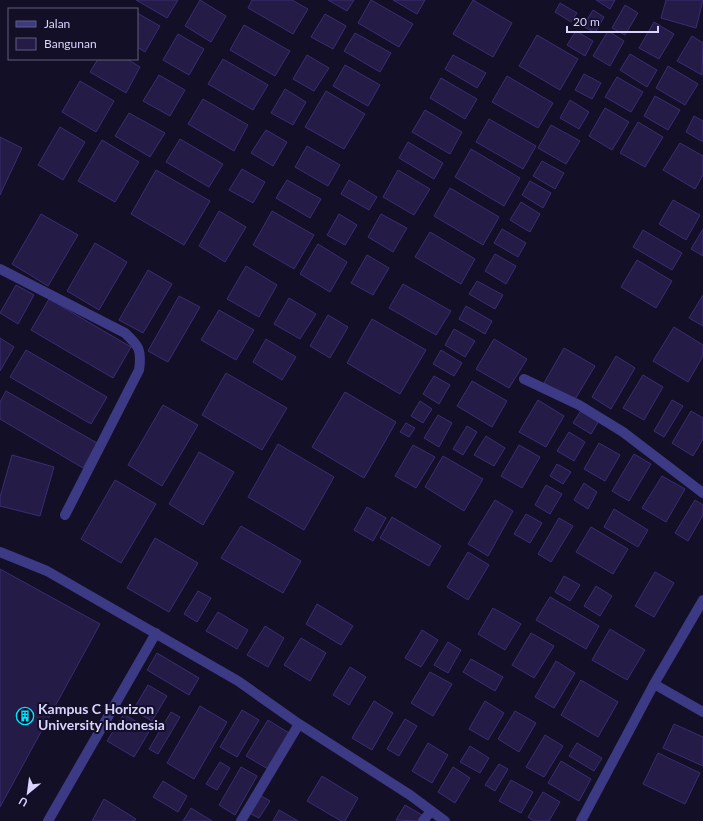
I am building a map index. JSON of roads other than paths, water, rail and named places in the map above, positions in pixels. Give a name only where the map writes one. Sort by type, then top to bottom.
[{"type":"street","points":[[0,269],[125,333],[138,346],[141,359],[139,370],[65,515]]},
{"type":"street","points":[[524,379],[579,405],[623,432],[703,493]]},
{"type":"street","points":[[0,552],[47,572],[238,680],[299,724],[410,795],[445,821]]},
{"type":"street","points":[[581,821],[654,684],[703,600]]},
{"type":"street","points":[[48,821],[156,633]]},
{"type":"street","points":[[654,684],[703,712]]},
{"type":"street","points":[[242,821],[299,724]]},
{"type":"street","points":[[423,821],[431,811]]},
{"type":"place","name":"Kampus C Horizon University Indonesia","points":[[25,716]]}]
